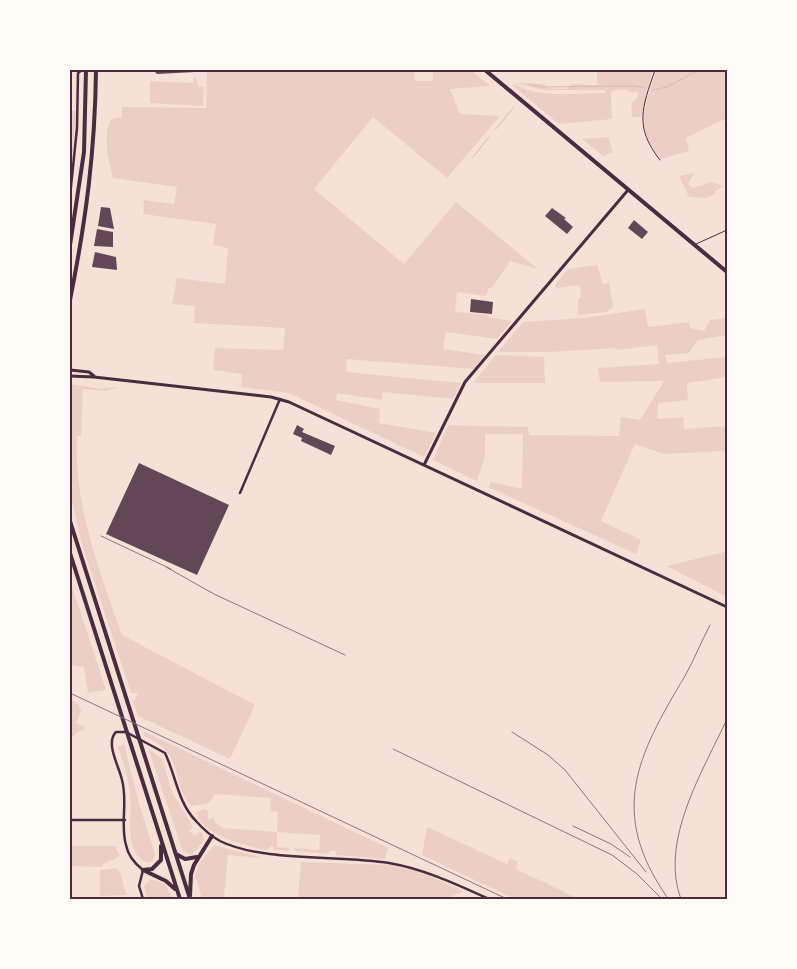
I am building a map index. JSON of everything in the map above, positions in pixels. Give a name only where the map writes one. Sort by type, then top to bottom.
[{"type":"main road","points":[[70,245],[84,152],[86,70]]},
{"type":"main road","points":[[70,300],[89,199],[96,129],[96,70]]},
{"type":"main road","points":[[485,70],[727,272]]},
{"type":"main road","points":[[70,521],[190,899]]},
{"type":"main road","points":[[70,553],[180,899]]},
{"type":"main road","points":[[190,899],[191,874],[198,857],[212,836]]},
{"type":"main road","points":[[143,870],[152,869],[161,860],[161,841]]},
{"type":"main road","points":[[176,854],[185,859],[198,857]]},
{"type":"main road","points":[[143,870],[166,881],[177,891]]},
{"type":"street","points":[[70,196],[77,128],[78,73],[82,70]]},
{"type":"street","points":[[78,79],[82,76],[86,80]]},
{"type":"street","points":[[424,465],[465,382],[628,190]]},
{"type":"street","points":[[70,370],[89,372],[94,377]]},
{"type":"street","points":[[70,376],[94,377],[280,399],[727,607]]},
{"type":"street","points":[[240,493],[280,399]]},
{"type":"street","points":[[143,899],[139,886],[143,870],[132,860],[125,843],[123,781],[112,746],[112,736],[116,732],[126,732],[165,753],[184,804],[195,820],[212,836],[241,849],[388,862],[416,868],[489,899]]},
{"type":"street","points":[[70,820],[125,820]]},
{"type":"lane","points":[[655,70],[642,115],[642,129],[648,145],[660,160]]},
{"type":"lane","points":[[694,245],[727,230]]},
{"type":"shaded area","points":[[207,70],[414,70],[415,81],[433,81],[433,70],[471,70],[490,86],[450,89],[460,114],[500,116],[447,178],[373,117],[314,189],[404,264],[456,202],[538,269],[510,261],[492,288],[489,288],[486,296],[457,292],[455,312],[488,315],[488,317],[512,321],[497,339],[446,332],[443,349],[485,355],[473,369],[347,359],[346,371],[461,383],[453,399],[383,392],[382,400],[337,393],[336,400],[380,409],[379,423],[436,433],[424,457],[289,393],[241,387],[242,374],[213,370],[215,348],[283,350],[285,328],[194,323],[195,306],[172,304],[177,278],[225,284],[228,248],[213,245],[216,224],[143,214],[144,200],[174,204],[177,187],[113,178],[107,148],[108,125],[111,119],[122,117],[122,107],[206,108]]},
{"type":"shaded area","points":[[597,70],[653,70],[641,117],[632,117],[631,103],[637,99],[638,92],[630,92],[626,89],[611,91],[612,119],[559,124],[512,85],[514,84],[535,92],[605,93],[605,90],[544,90],[515,83],[545,84],[545,88],[567,89],[572,84],[597,85]]},
{"type":"shaded area","points":[[656,70],[727,70],[727,118],[686,138],[689,151],[661,159],[647,137],[644,116]]},
{"type":"shaded area","points":[[196,77],[198,86],[204,87],[203,106],[150,103],[150,81],[194,83],[193,78]]},
{"type":"shaded area","points":[[70,111],[76,111],[72,162],[70,162]]},
{"type":"shaded area","points":[[608,137],[613,152],[603,156],[582,139]]},
{"type":"shaded area","points":[[694,173],[688,184],[693,188],[710,182],[724,186],[715,191],[715,194],[706,198],[689,197],[679,176]]},
{"type":"shaded area","points":[[597,265],[603,284],[609,283],[613,307],[606,312],[578,315],[578,299],[581,298],[580,285],[557,288],[555,285],[568,269]]},
{"type":"shaded area","points":[[645,309],[648,327],[689,322],[690,328],[704,331],[710,320],[727,318],[727,335],[698,340],[689,353],[665,355],[667,363],[727,357],[727,377],[687,383],[688,400],[658,403],[657,419],[683,417],[684,429],[727,426],[727,454],[724,451],[664,454],[635,444],[601,521],[641,540],[636,554],[488,487],[491,482],[522,489],[523,434],[485,434],[485,456],[477,481],[433,460],[448,425],[528,427],[529,435],[619,436],[621,417],[640,420],[664,381],[600,382],[598,368],[659,364],[657,345],[616,350],[616,348],[550,352],[498,352],[523,322],[584,318]]},
{"type":"shaded area","points":[[496,355],[544,357],[545,383],[473,383]]},
{"type":"shaded area","points":[[70,384],[101,389],[119,387],[105,391],[83,389],[81,436],[77,436],[77,461],[79,487],[90,537],[122,635],[255,705],[230,759],[138,716],[133,702],[139,693],[131,693],[81,541],[70,492]]},
{"type":"shaded area","points":[[724,552],[727,552],[727,597],[667,566]]},
{"type":"shaded area","points":[[70,580],[106,690],[88,693],[84,667],[70,665]]},
{"type":"shaded area","points":[[70,698],[79,705],[80,710],[82,709],[76,723],[84,727],[84,730],[77,732],[74,736],[70,736]]},
{"type":"shaded area","points":[[143,731],[388,848],[385,859],[336,855],[336,851],[329,851],[329,854],[295,851],[294,848],[319,850],[320,835],[277,832],[278,812],[270,811],[271,798],[215,794],[209,803],[191,806],[184,795],[172,759],[166,751],[144,736]]},
{"type":"shaded area","points":[[124,744],[140,807],[155,854],[154,859],[149,863],[141,859],[135,852],[132,843],[130,833],[130,793],[127,775],[118,747]]},
{"type":"shaded area","points":[[148,748],[162,759],[172,792],[193,827],[189,831],[195,836],[200,831],[203,834],[203,841],[192,855],[183,852]]},
{"type":"shaded area","points":[[204,809],[208,811],[208,819],[212,819],[214,815],[214,821],[223,828],[277,832],[277,847],[290,848],[288,851],[274,850],[272,845],[267,850],[226,839],[206,827],[199,820],[196,812]]},
{"type":"shaded area","points":[[427,827],[507,864],[510,858],[518,862],[516,869],[579,899],[515,899],[422,855]]},
{"type":"shaded area","points":[[214,845],[263,858],[228,855],[224,899],[202,899],[195,875],[201,861]]},
{"type":"shaded area","points":[[70,846],[115,846],[120,856],[103,864],[102,867],[70,866]]},
{"type":"shaded area","points":[[301,862],[390,865],[415,870],[464,891],[445,899],[298,899]]},
{"type":"shaded area","points":[[116,868],[121,874],[124,889],[128,895],[100,896],[100,870]]},
{"type":"shaded area","points":[[151,879],[165,884],[173,899],[147,899],[144,886]]},
{"type":"building","points":[[153,70],[195,70],[195,72],[157,74]]},
{"type":"building","points":[[101,207],[110,208],[114,229],[98,226]]},
{"type":"building","points":[[552,208],[566,218],[564,219],[573,227],[567,234],[545,216]]},
{"type":"building","points":[[634,220],[648,232],[642,239],[628,228]]},
{"type":"building","points":[[97,229],[113,232],[113,247],[94,246]]},
{"type":"building","points":[[95,252],[116,257],[117,270],[92,267]]},
{"type":"building","points":[[471,299],[493,302],[492,314],[470,312]]},
{"type":"building","points":[[297,425],[304,429],[302,432],[335,446],[331,455],[301,441],[302,438],[293,434]]},
{"type":"building","points":[[139,463],[229,505],[197,575],[106,534]]},
{"type":"waterway","points":[[653,90],[667,87],[699,70]]},
{"type":"waterway","points":[[529,84],[541,87],[635,86],[645,88]]},
{"type":"waterway","points":[[495,130],[513,108]]},
{"type":"waterway","points":[[473,157],[489,137]]},
{"type":"railway","points":[[101,536],[171,569]]},
{"type":"railway","points":[[166,567],[214,594],[345,655]]},
{"type":"railway","points":[[667,897],[649,866],[638,838],[634,811],[636,785],[643,759],[654,732],[710,625]]},
{"type":"railway","points":[[70,693],[507,899]]},
{"type":"railway","points":[[681,899],[676,877],[676,854],[680,830],[696,784],[727,719]]},
{"type":"railway","points":[[512,732],[548,755],[565,770],[646,872]]},
{"type":"railway","points":[[393,749],[612,855],[637,874],[662,899]]},
{"type":"railway","points":[[573,826],[611,844],[630,857]]}]
